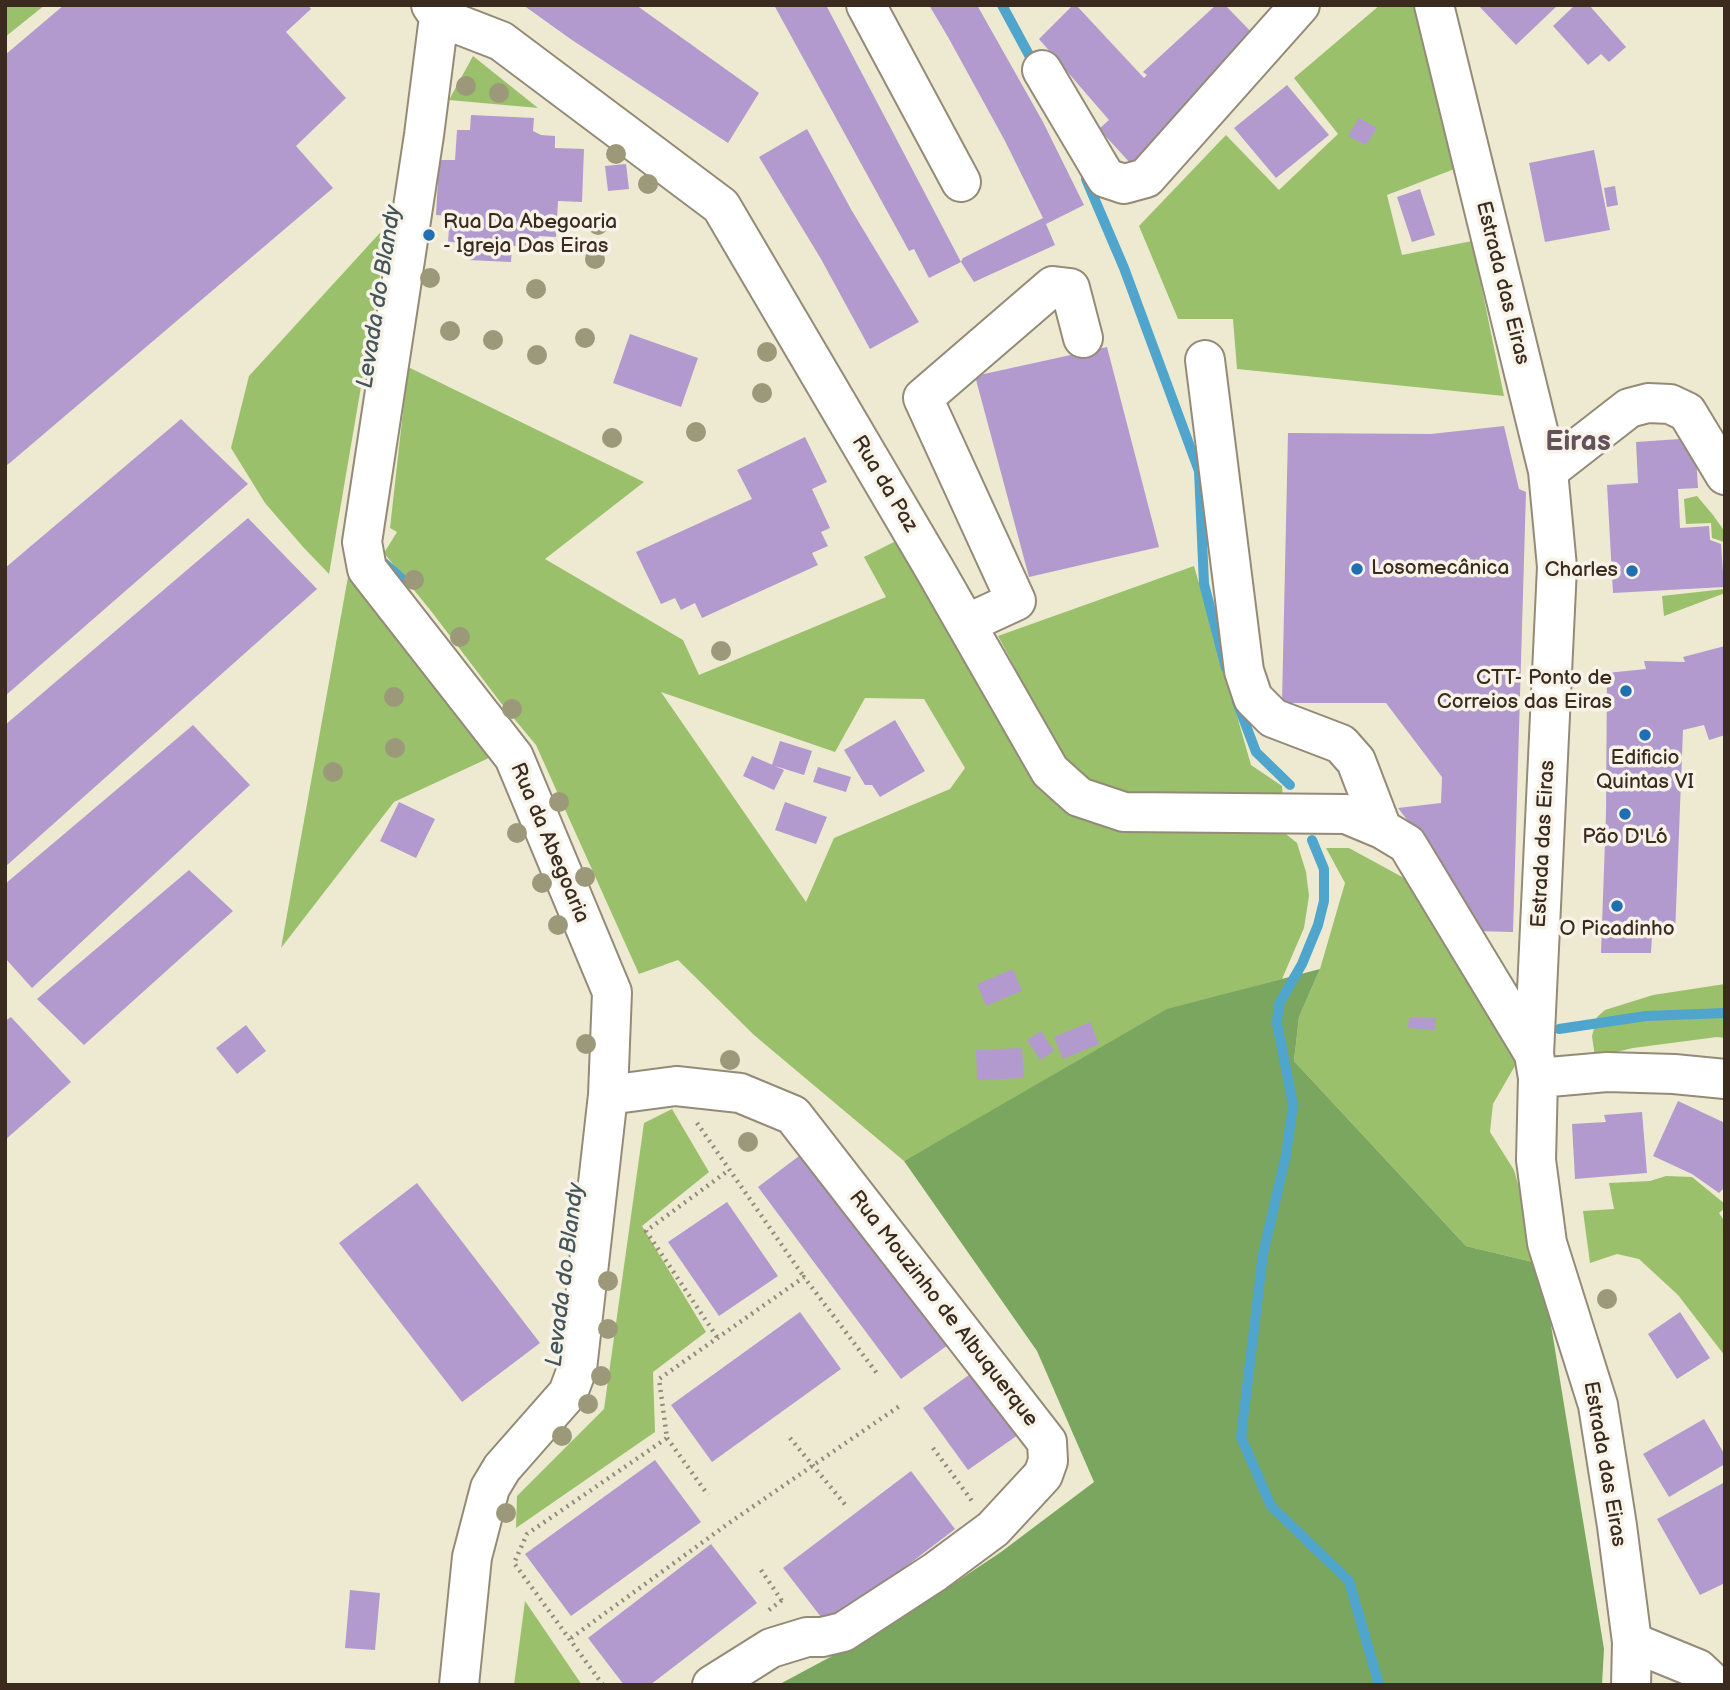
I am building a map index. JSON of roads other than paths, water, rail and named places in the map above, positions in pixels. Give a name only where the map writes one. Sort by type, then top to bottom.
[{"type":"street","points":[[866,5],[961,182]]},
{"type":"street","points":[[1042,70],[1106,178],[1124,184],[1146,178],[1300,5]]},
{"type":"street","name":"Estrada das Eiras","points":[[1434,5],[1548,471],[1557,568],[1536,1066],[1536,1160],[1547,1243],[1598,1405],[1632,1643],[1631,1685]]},
{"type":"street","name":"Rua da Paz","points":[[435,11],[501,41],[721,206],[1050,771],[1079,797],[1124,812],[1346,814],[1382,829],[1407,844],[1536,1066]]},
{"type":"street","name":"Rua da Abegoaria","points":[[435,11],[422,149],[362,542],[367,569],[514,757],[612,992],[608,1095],[577,1369],[568,1393],[502,1468],[490,1488],[472,1557],[459,1685]]},
{"type":"street","points":[[966,624],[1016,601],[923,398],[1053,286],[1070,288],[1083,338]]},
{"type":"street","points":[[1205,360],[1244,671],[1253,698],[1273,718],[1340,744],[1356,761],[1382,829]]},
{"type":"street","points":[[1548,471],[1629,408],[1648,403],[1670,404],[1687,412],[1725,475]]},
{"type":"street","points":[[1536,1066],[1725,1079]]},
{"type":"street","name":"Rua Mouzinho de Albuquerque","points":[[608,1095],[676,1086],[740,1093],[793,1115],[1047,1442],[1048,1461],[1043,1475],[993,1529],[935,1572],[843,1632],[807,1637],[771,1648],[712,1685]]},
{"type":"street","points":[[1632,1643],[1698,1669],[1716,1685]]},
{"type":"waterway","points":[[1002,5],[1035,66]]},
{"type":"waterway","points":[[1086,179],[1124,268],[1199,471],[1204,584],[1226,668]]},
{"type":"waterway","name":"Levada do Blandy","points":[[384,563],[402,579]]},
{"type":"waterway","points":[[1237,702],[1256,752],[1290,785]]},
{"type":"waterway","points":[[1312,840],[1324,869],[1324,901],[1318,925],[1302,964],[1279,1004],[1277,1023],[1293,1105],[1286,1155],[1263,1254],[1241,1437],[1271,1506],[1349,1581],[1379,1685]]},
{"type":"waterway","points":[[1559,1029],[1646,1016],[1725,1013]]},
{"type":"place","name":"Rua Da Abegoaria - Igreja Das Eiras","points":[[429,235]]},
{"type":"place","name":"Losomecânica","points":[[1357,569]]},
{"type":"place","name":"Charles","points":[[1632,571]]},
{"type":"place","name":"CTT- Ponto de Correios das Eiras","points":[[1626,691]]},
{"type":"place","name":"Edificio Quintas VI","points":[[1645,735]]},
{"type":"place","name":"Pão D'Ló","points":[[1625,814]]},
{"type":"place","name":"O Picadinho","points":[[1617,906]]},
{"type":"district","name":"Eiras","points":[[1578,443]]}]
